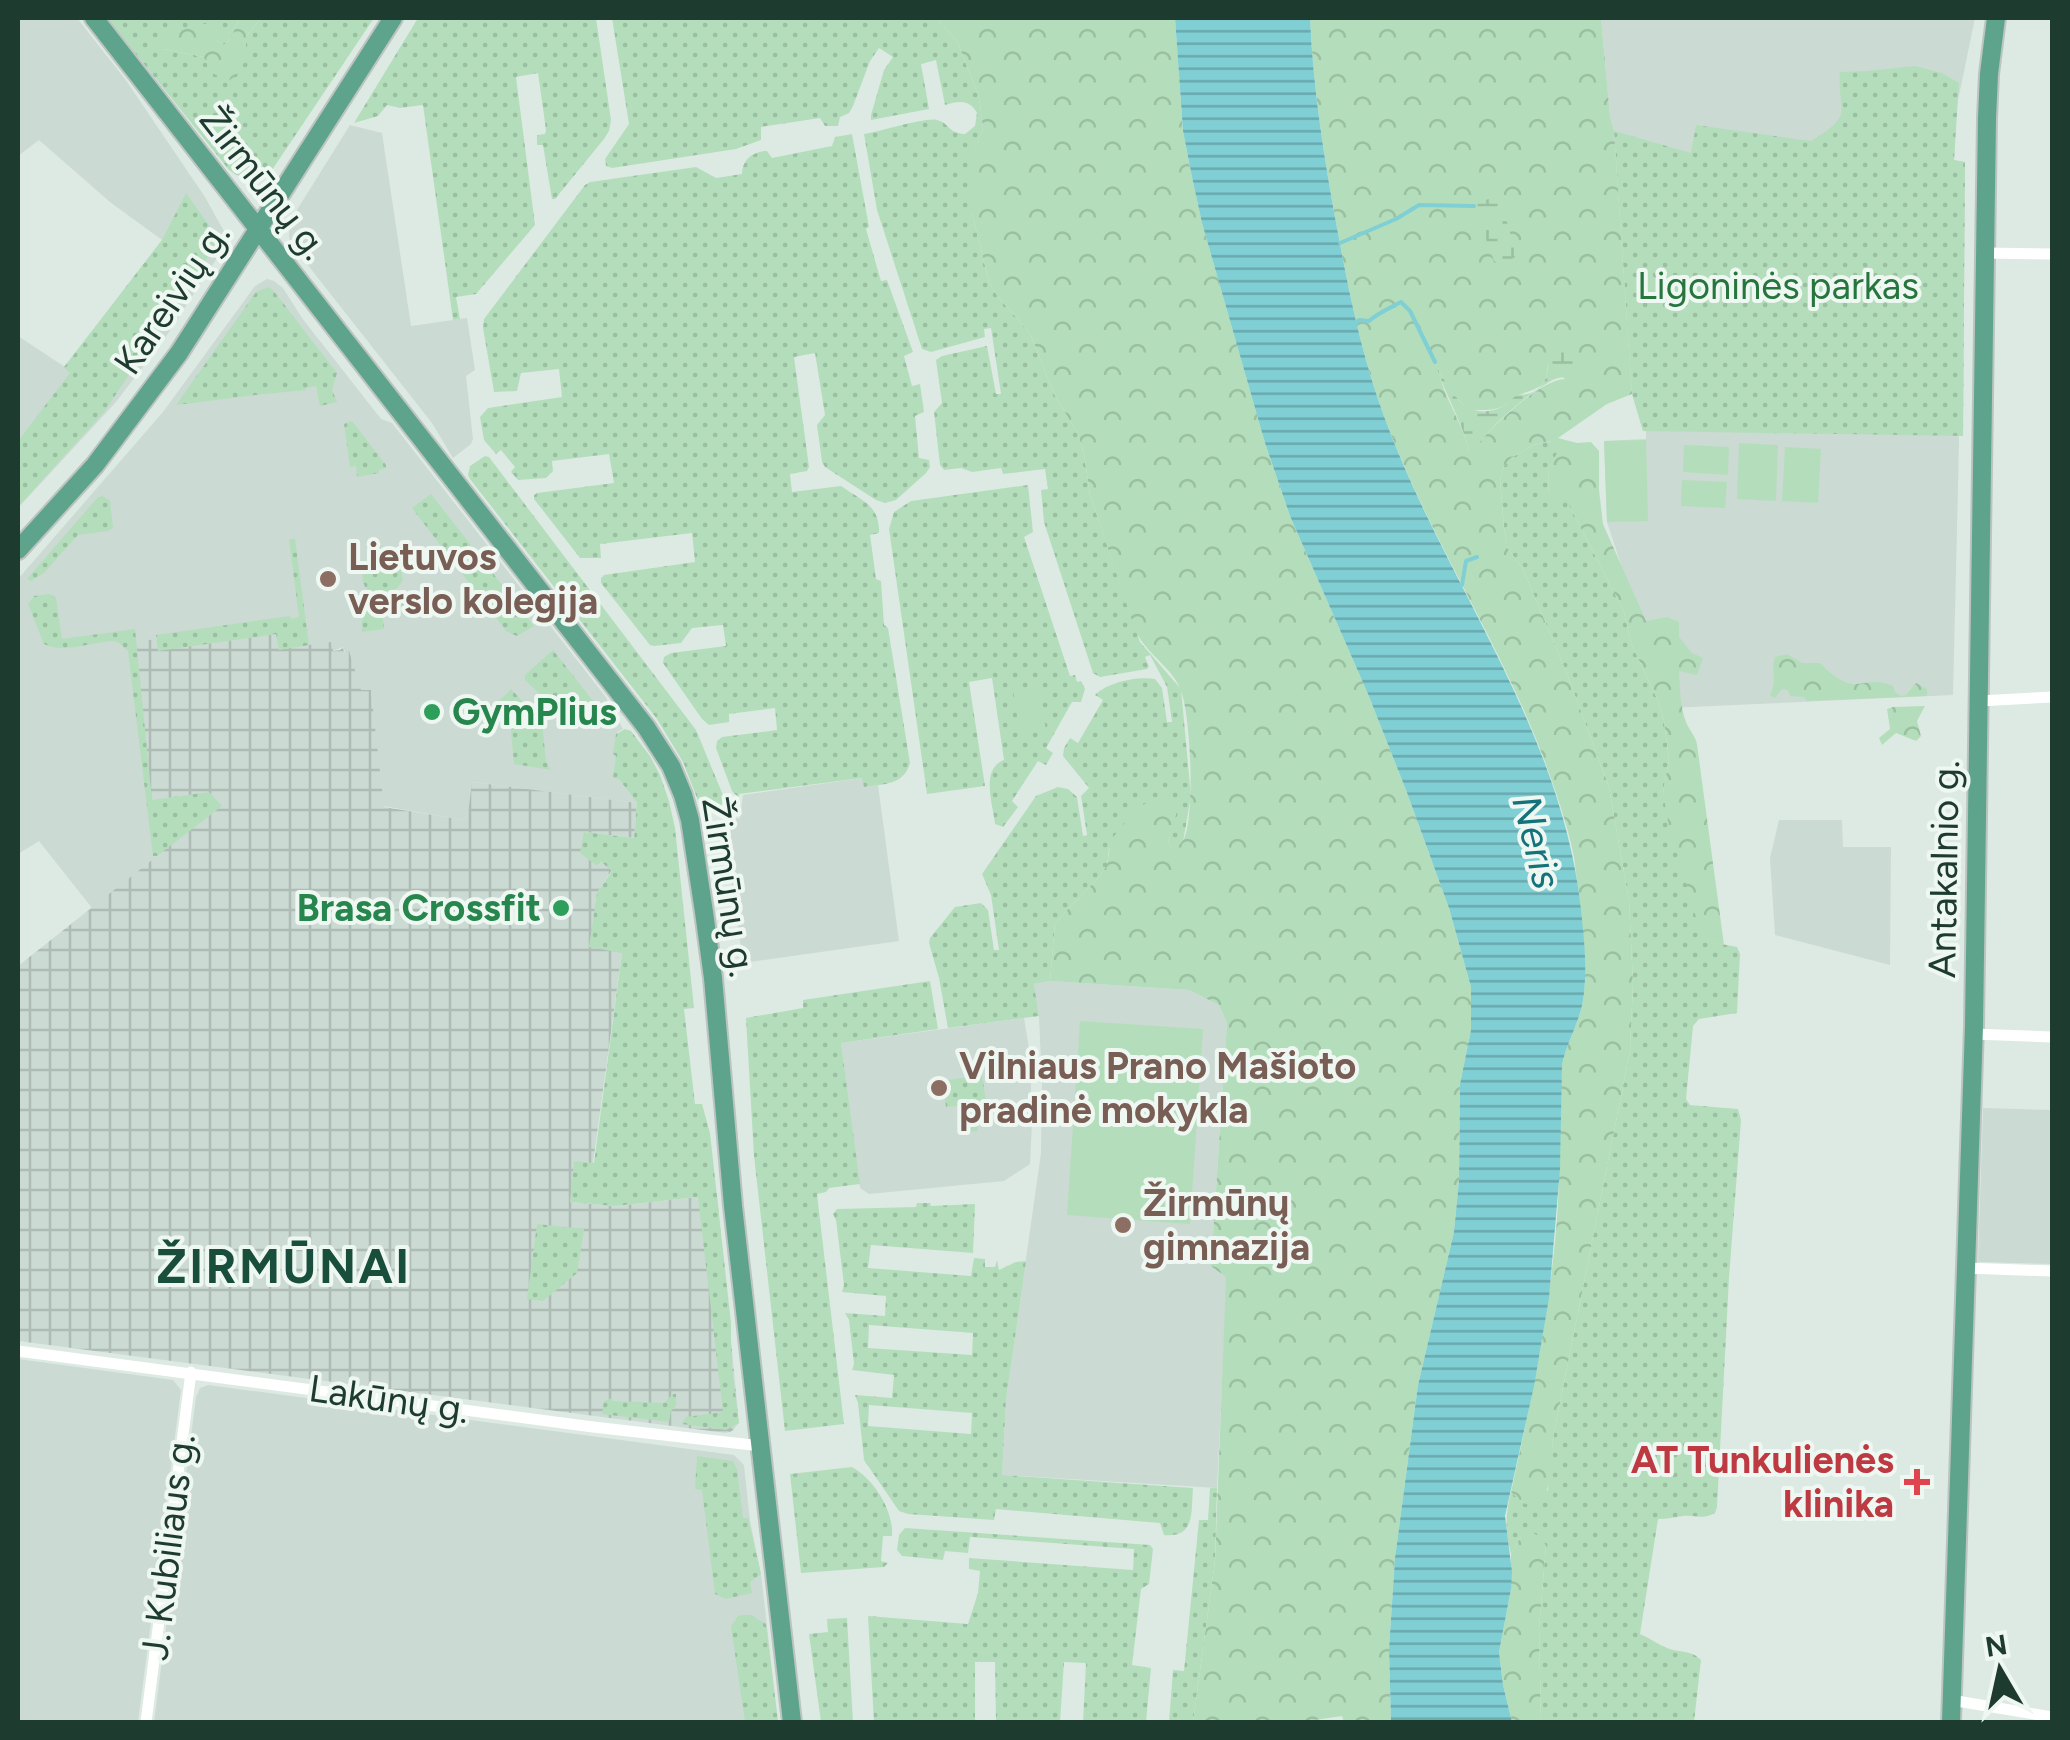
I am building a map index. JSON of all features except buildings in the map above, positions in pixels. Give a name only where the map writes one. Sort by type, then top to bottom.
[{"type":"main road","name":"Žirmūnų g.","points":[[94,18],[646,727],[678,781],[690,820],[713,978],[732,1206],[792,1722]]},
{"type":"main road","name":"Kareivių g.","points":[[18,550],[94,465],[179,353],[394,18]]},
{"type":"main road","name":"Antakalnio g.","points":[[1951,1722],[1974,1034],[1984,253],[1988,103],[1996,18]]},
{"type":"street","points":[[1984,253],[2052,254]]},
{"type":"street","points":[[1979,701],[2052,698]]},
{"type":"street","points":[[1974,1034],[2052,1036]]},
{"type":"street","points":[[1966,1268],[2052,1271]]},
{"type":"street","name":"Lakūnų g.","points":[[18,1351],[761,1446]]},
{"type":"street","name":"J. Kubiliaus g.","points":[[146,1722],[191,1372]]},
{"type":"street","points":[[1951,1700],[2052,1717]]},
{"type":"shaded area","points":[[18,18],[77,18],[125,79],[225,233],[219,255],[167,335],[116,402],[18,508],[18,336],[65,367],[162,240],[110,202],[39,140],[18,156]]},
{"type":"shaded area","points":[[1601,18],[1975,18],[1956,110],[1954,160],[1965,162],[1963,436],[1959,436],[1953,695],[1668,708],[1607,522],[1604,441],[1646,439],[1646,431],[1632,394],[1614,131]]},
{"type":"shaded area","points":[[350,125],[382,133],[411,326],[467,318],[475,370],[466,376],[473,439],[453,458],[432,423],[289,237],[290,221]]},
{"type":"shaded area","points":[[267,279],[283,288],[381,419],[392,423],[605,696],[623,729],[617,732],[619,779],[637,803],[473,782],[464,820],[383,806],[371,690],[361,691],[343,647],[333,651],[309,645],[306,618],[157,856],[92,908],[39,841],[18,854],[18,579],[163,412],[255,286]]},
{"type":"shaded area","points":[[306,618],[309,645],[331,642],[333,651],[343,647],[344,652],[349,651],[361,690],[371,690],[384,807],[464,820],[472,782],[637,803],[634,838],[584,832],[598,866],[600,862],[612,870],[597,893],[622,952],[593,1163],[570,1202],[615,1206],[717,1195],[739,1423],[732,1431],[18,1341],[18,966],[157,856],[135,642]]},
{"type":"shaded area","points":[[863,778],[865,787],[878,785],[899,941],[743,963],[723,820],[740,818],[743,795]]},
{"type":"shaded area","points":[[1779,820],[1842,820],[1843,847],[1891,847],[1890,965],[1775,935],[1770,858]]},
{"type":"shaded area","name":"Žirmūnų gimnazija","points":[[1050,981],[1189,990],[1219,1005],[1227,1023],[1211,1265],[1227,1277],[1217,1488],[1002,1475],[1006,1400],[1041,1153],[1042,1085],[1034,984]]},
{"type":"shaded area","name":"Vilniaus Prano Mašioto pradinė mokykla","points":[[1024,1018],[1030,1054],[1030,1164],[1004,1181],[869,1194],[860,1188],[841,1043]]},
{"type":"shaded area","points":[[1983,1108],[2052,1110],[2052,1264],[1978,1262]]},
{"type":"shaded area","points":[[18,1359],[173,1380],[181,1390],[138,1722],[18,1722]]},
{"type":"shaded area","points":[[208,1385],[734,1455],[744,1465],[778,1722],[154,1722],[196,1397],[200,1388]]},
{"type":"green space","points":[[107,18],[240,18],[224,45],[217,41],[163,49],[204,57],[246,37],[261,18],[374,18],[270,173],[254,179],[229,170]]},
{"type":"green space","points":[[240,18],[261,18],[246,37],[246,59],[237,75],[228,81],[210,72],[204,57],[163,49],[159,43],[160,33],[214,22],[220,29],[217,41],[224,45]]},
{"type":"green space","points":[[418,18],[596,18],[611,120],[604,139],[552,199],[543,145],[537,145],[537,135],[545,134],[546,130],[538,73],[516,77],[535,225],[476,294],[456,297],[460,319],[453,320],[423,105],[387,105],[378,116],[354,123]]},
{"type":"green space","points":[[612,18],[936,18],[957,41],[979,97],[983,128],[972,158],[972,213],[989,282],[1030,333],[1054,394],[1078,434],[1090,495],[1140,642],[1181,689],[1191,796],[1183,842],[1173,851],[1168,842],[1176,813],[1109,849],[1107,866],[1101,875],[1055,923],[1050,981],[1034,984],[1039,1016],[948,1028],[930,938],[955,907],[981,903],[988,910],[994,950],[999,950],[991,895],[982,874],[1036,796],[1058,787],[1068,789],[1077,797],[1083,836],[1087,835],[1081,796],[1089,788],[1063,756],[1070,738],[1078,743],[1103,700],[1095,695],[1124,681],[1155,679],[1162,688],[1167,722],[1172,722],[1167,687],[1150,655],[1145,657],[1147,669],[1100,677],[1093,673],[1044,522],[1041,490],[1048,489],[1045,469],[1003,474],[1001,468],[972,472],[961,468],[944,470],[940,465],[934,412],[942,403],[936,360],[987,346],[996,394],[1001,394],[991,328],[984,329],[985,337],[931,352],[922,349],[877,210],[864,134],[931,120],[965,134],[975,126],[977,113],[963,102],[945,105],[936,60],[921,64],[929,109],[871,120],[884,70],[893,57],[879,48],[853,106],[840,117],[838,126],[825,126],[820,118],[761,127],[761,140],[736,149],[612,168],[606,166],[605,159],[629,124]]},
{"type":"green space","points":[[936,18],[1175,18],[1183,131],[1192,177],[1265,443],[1290,516],[1406,790],[1449,908],[1471,987],[1471,1030],[1460,1084],[1454,1232],[1418,1385],[1395,1558],[1389,1649],[1391,1722],[1344,1722],[1342,1716],[1307,1722],[1193,1722],[1215,1561],[1226,1277],[1211,1266],[1227,1023],[1219,1005],[1189,990],[1050,981],[1055,923],[1101,875],[1107,865],[1111,840],[1135,810],[1154,798],[1164,797],[1175,813],[1168,842],[1173,850],[1184,839],[1191,788],[1187,722],[1177,682],[1135,629],[1090,495],[1078,434],[1054,394],[1030,333],[989,282],[972,213],[972,157],[983,128],[979,97],[957,41]]},
{"type":"green space","points":[[1310,18],[1601,18],[1614,131],[1632,394],[1607,404],[1558,438],[1591,442],[1599,451],[1603,524],[1646,621],[1667,617],[1679,622],[1679,637],[1692,653],[1703,658],[1697,675],[1679,671],[1680,690],[1684,716],[1697,744],[1724,945],[1705,941],[1700,931],[1663,793],[1669,759],[1664,721],[1631,643],[1624,612],[1568,503],[1548,496],[1549,468],[1557,453],[1551,441],[1533,445],[1511,458],[1500,480],[1508,549],[1523,569],[1609,787],[1629,901],[1633,983],[1630,1051],[1553,1438],[1551,1476],[1545,1494],[1532,1506],[1511,1492],[1550,1288],[1558,1200],[1562,1065],[1584,993],[1574,857],[1559,802],[1530,725],[1423,508],[1377,396],[1357,325],[1337,228]],"holes":[[[1548,364],[1565,379],[1528,397],[1472,451],[1438,368],[1450,392],[1470,410],[1500,408],[1539,387]]]},
{"type":"green space","name":"Ligoninės parkas","points":[[1915,66],[1942,73],[1959,83],[1954,160],[1965,162],[1963,436],[1643,431],[1632,394],[1614,131],[1691,153],[1696,125],[1811,141],[1839,118],[1840,72]]},
{"type":"green space","points":[[852,134],[869,227],[866,229],[881,281],[887,280],[913,352],[904,356],[912,386],[920,384],[924,412],[915,416],[919,458],[929,460],[930,467],[896,500],[885,503],[825,467],[817,425],[825,415],[815,353],[794,357],[809,467],[807,471],[790,474],[792,492],[841,486],[868,505],[876,516],[879,533],[870,535],[876,579],[881,581],[884,625],[888,628],[910,763],[903,776],[886,784],[864,787],[862,778],[739,794],[739,798],[732,791],[717,741],[722,737],[777,730],[775,708],[729,714],[729,722],[709,725],[663,663],[671,653],[726,646],[723,625],[692,628],[681,643],[650,645],[601,583],[604,575],[695,562],[692,533],[600,544],[601,558],[580,558],[534,495],[614,483],[609,454],[552,461],[553,471],[546,478],[518,480],[511,472],[515,467],[501,450],[496,454],[484,440],[480,417],[488,408],[562,397],[559,369],[521,373],[517,391],[494,392],[484,319],[590,182],[696,167],[716,178],[742,174],[746,161],[757,153],[767,151],[772,158],[832,146],[835,137]]},
{"type":"green space","points":[[186,193],[215,234],[214,248],[105,411],[18,507],[18,441],[70,373],[64,367],[162,240]]},
{"type":"green space","points":[[1494,198],[1506,218],[1516,255],[1498,263],[1474,206]]},
{"type":"green space","points":[[268,287],[337,373],[332,390],[337,402],[320,406],[316,386],[176,405],[256,292]]},
{"type":"green space","points":[[1570,346],[1578,371],[1553,380],[1528,396],[1472,452],[1469,450],[1435,362],[1460,402],[1479,411],[1491,411],[1516,396],[1537,390],[1546,376],[1549,353]]},
{"type":"green space","points":[[352,421],[386,465],[379,473],[357,477],[356,466],[350,467],[344,424]]},
{"type":"green space","points":[[1646,440],[1648,521],[1607,522],[1604,441]]},
{"type":"green space","points":[[1552,441],[1558,453],[1549,468],[1548,495],[1568,503],[1624,612],[1631,643],[1659,703],[1669,759],[1663,793],[1706,941],[1737,947],[1740,954],[1737,1013],[1699,1019],[1693,1026],[1686,1099],[1690,1105],[1738,1109],[1741,1120],[1717,1507],[1715,1513],[1707,1516],[1658,1519],[1640,1634],[1701,1660],[1694,1722],[1541,1722],[1539,1628],[1546,1546],[1522,1535],[1511,1554],[1507,1530],[1511,1492],[1523,1503],[1548,1490],[1553,1438],[1630,1051],[1633,983],[1629,901],[1609,787],[1523,569],[1508,549],[1504,528],[1500,480],[1504,466],[1533,445]]},
{"type":"green space","points":[[1739,443],[1778,445],[1776,501],[1737,499]]},
{"type":"green space","points":[[1684,445],[1729,447],[1728,475],[1683,472]]},
{"type":"green space","points":[[1785,447],[1821,449],[1818,503],[1782,501]]},
{"type":"green space","points":[[485,456],[696,730],[723,795],[723,803],[717,809],[712,811],[699,803],[683,762],[657,719],[470,479],[470,466]]},
{"type":"green space","points":[[1682,480],[1727,482],[1725,508],[1681,506]]},
{"type":"green space","points":[[1028,485],[1033,532],[1024,537],[1070,676],[1075,675],[1085,689],[1081,702],[1072,702],[1046,748],[1053,753],[1046,765],[1038,761],[1012,801],[1018,807],[1003,827],[995,824],[990,788],[992,771],[1004,760],[992,678],[969,682],[985,786],[927,794],[889,529],[894,512],[911,501]]},
{"type":"green space","points":[[431,494],[534,626],[517,636],[506,631],[412,508]]},
{"type":"green space","points":[[98,497],[110,501],[113,528],[78,535],[44,573],[31,581],[27,579]]},
{"type":"green space","points":[[289,539],[295,539],[309,645],[279,650],[276,634],[158,651],[156,635],[299,617]]},
{"type":"green space","points":[[378,544],[401,570],[403,581],[396,589],[376,593],[365,586],[363,574]]},
{"type":"green space","points":[[50,594],[56,598],[62,639],[135,629],[152,800],[209,792],[222,806],[157,856],[153,856],[128,651],[112,641],[68,648],[44,644],[28,604],[34,596]]},
{"type":"green space","points":[[435,595],[436,605],[382,612],[384,629],[362,632],[367,611],[374,605]]},
{"type":"green space","points":[[553,650],[600,712],[553,707],[525,680],[525,675]]},
{"type":"green space","points":[[1787,654],[1802,663],[1820,663],[1851,684],[1882,683],[1893,686],[1901,696],[1916,683],[1927,689],[1927,696],[1807,701],[1782,689],[1775,698],[1770,695],[1775,657]]},
{"type":"green space","points":[[1039,686],[1046,731],[1020,735],[1013,690]]},
{"type":"green space","points":[[511,689],[542,722],[546,762],[551,770],[514,764],[509,710],[500,708],[499,701]]},
{"type":"green space","points":[[1925,706],[1917,721],[1921,736],[1916,741],[1896,733],[1882,745],[1879,738],[1890,729],[1887,709]]},
{"type":"green space","points":[[625,729],[631,731],[660,775],[675,828],[694,1008],[684,1009],[695,1104],[702,1104],[710,1133],[731,1323],[739,1423],[726,1430],[682,1424],[686,1417],[723,1412],[698,1197],[615,1206],[570,1202],[574,1161],[594,1163],[622,953],[589,947],[597,893],[612,871],[580,853],[584,832],[634,838],[637,803],[619,779],[613,778],[616,734]]},
{"type":"green space","points":[[930,981],[938,1029],[841,1043],[860,1184],[829,1188],[817,1194],[844,1424],[785,1431],[754,1156],[746,1018],[803,1008],[803,1000]]},
{"type":"green space","points":[[1080,1021],[1203,1029],[1190,1224],[1067,1215]]},
{"type":"green space","points":[[982,1075],[986,1101],[974,1104],[978,1131],[961,1133],[957,1106],[946,1107],[942,1081]]},
{"type":"green space","points":[[917,1203],[975,1204],[973,1253],[871,1245],[868,1268],[971,1276],[974,1258],[985,1259],[985,1267],[995,1267],[997,1260],[999,1270],[1026,1261],[1006,1400],[1002,1475],[1193,1488],[1187,1528],[1164,1535],[1160,1523],[996,1509],[994,1520],[899,1511],[864,1460],[855,1395],[892,1398],[894,1375],[852,1370],[849,1320],[845,1313],[885,1316],[886,1296],[842,1292],[833,1214],[837,1209],[916,1207]],"holes":[[[869,1325],[973,1333],[972,1355],[868,1348]],[[869,1405],[972,1413],[971,1434],[868,1426]]]},
{"type":"green space","points":[[537,1224],[584,1229],[577,1273],[543,1301],[527,1299]]},
{"type":"green space","points":[[673,1394],[676,1406],[669,1422],[602,1414],[604,1401],[612,1398],[664,1403]]},
{"type":"green space","points":[[697,1456],[733,1461],[737,1469],[743,1518],[748,1518],[761,1574],[750,1582],[752,1593],[726,1599],[715,1594],[702,1490],[695,1489]]},
{"type":"green space","points":[[852,1467],[868,1479],[890,1516],[892,1536],[883,1536],[881,1561],[888,1563],[884,1567],[801,1573],[790,1474]]},
{"type":"green space","points":[[1210,1488],[1217,1488],[1215,1561],[1193,1722],[1169,1722],[1173,1670],[1184,1671],[1199,1520],[1208,1520]]},
{"type":"green space","points":[[905,1528],[1150,1545],[1153,1549],[1149,1584],[1141,1589],[1132,1665],[1151,1668],[1146,1722],[1083,1722],[1086,1663],[1064,1662],[1060,1722],[996,1722],[995,1662],[975,1662],[975,1722],[874,1722],[868,1616],[968,1624],[980,1571],[969,1569],[969,1558],[1133,1570],[1134,1549],[970,1537],[968,1553],[945,1551],[943,1560],[902,1556],[897,1550],[899,1535]]},
{"type":"green space","points":[[1531,1532],[1541,1537],[1546,1546],[1539,1628],[1541,1722],[1512,1722],[1499,1652],[1511,1589],[1511,1554],[1522,1535]]},
{"type":"green space","points":[[751,1615],[766,1624],[778,1722],[745,1722],[731,1626],[738,1616]]},
{"type":"green space","points":[[847,1618],[853,1722],[821,1722],[809,1634],[828,1632],[827,1619]]},
{"type":"water","name":"Neris","points":[[1175,18],[1310,18],[1316,97],[1332,202],[1357,325],[1377,396],[1410,480],[1527,719],[1570,844],[1581,910],[1585,983],[1583,1003],[1562,1065],[1560,1169],[1549,1298],[1505,1516],[1512,1572],[1499,1652],[1512,1722],[1391,1722],[1389,1649],[1395,1558],[1418,1385],[1454,1232],[1460,1084],[1471,1030],[1471,987],[1449,908],[1406,790],[1290,516],[1265,443],[1192,177],[1183,131]]},
{"type":"waterway","points":[[1340,243],[1419,205],[1474,206]]},
{"type":"waterway","points":[[1356,323],[1369,321],[1401,302],[1410,311],[1435,362]]},
{"type":"waterway","points":[[1462,585],[1466,561],[1477,557]]},
{"type":"place","name":"Lietuvos verslo kolegija","points":[[328,579]]},
{"type":"place","name":"GymPlius","points":[[432,712]]},
{"type":"place","name":"Brasa Crossfit","points":[[561,908]]},
{"type":"place","name":"Vilniaus Prano Mašioto pradinė mokykla","points":[[939,1088]]},
{"type":"place","name":"Žirmūnų gimnazija","points":[[1123,1225]]},
{"type":"place","name":"AT Tunkulienės klinika","points":[[1917,1482]]},
{"type":"district","name":"ŽIRMŪNAI","points":[[284,1266]]}]
